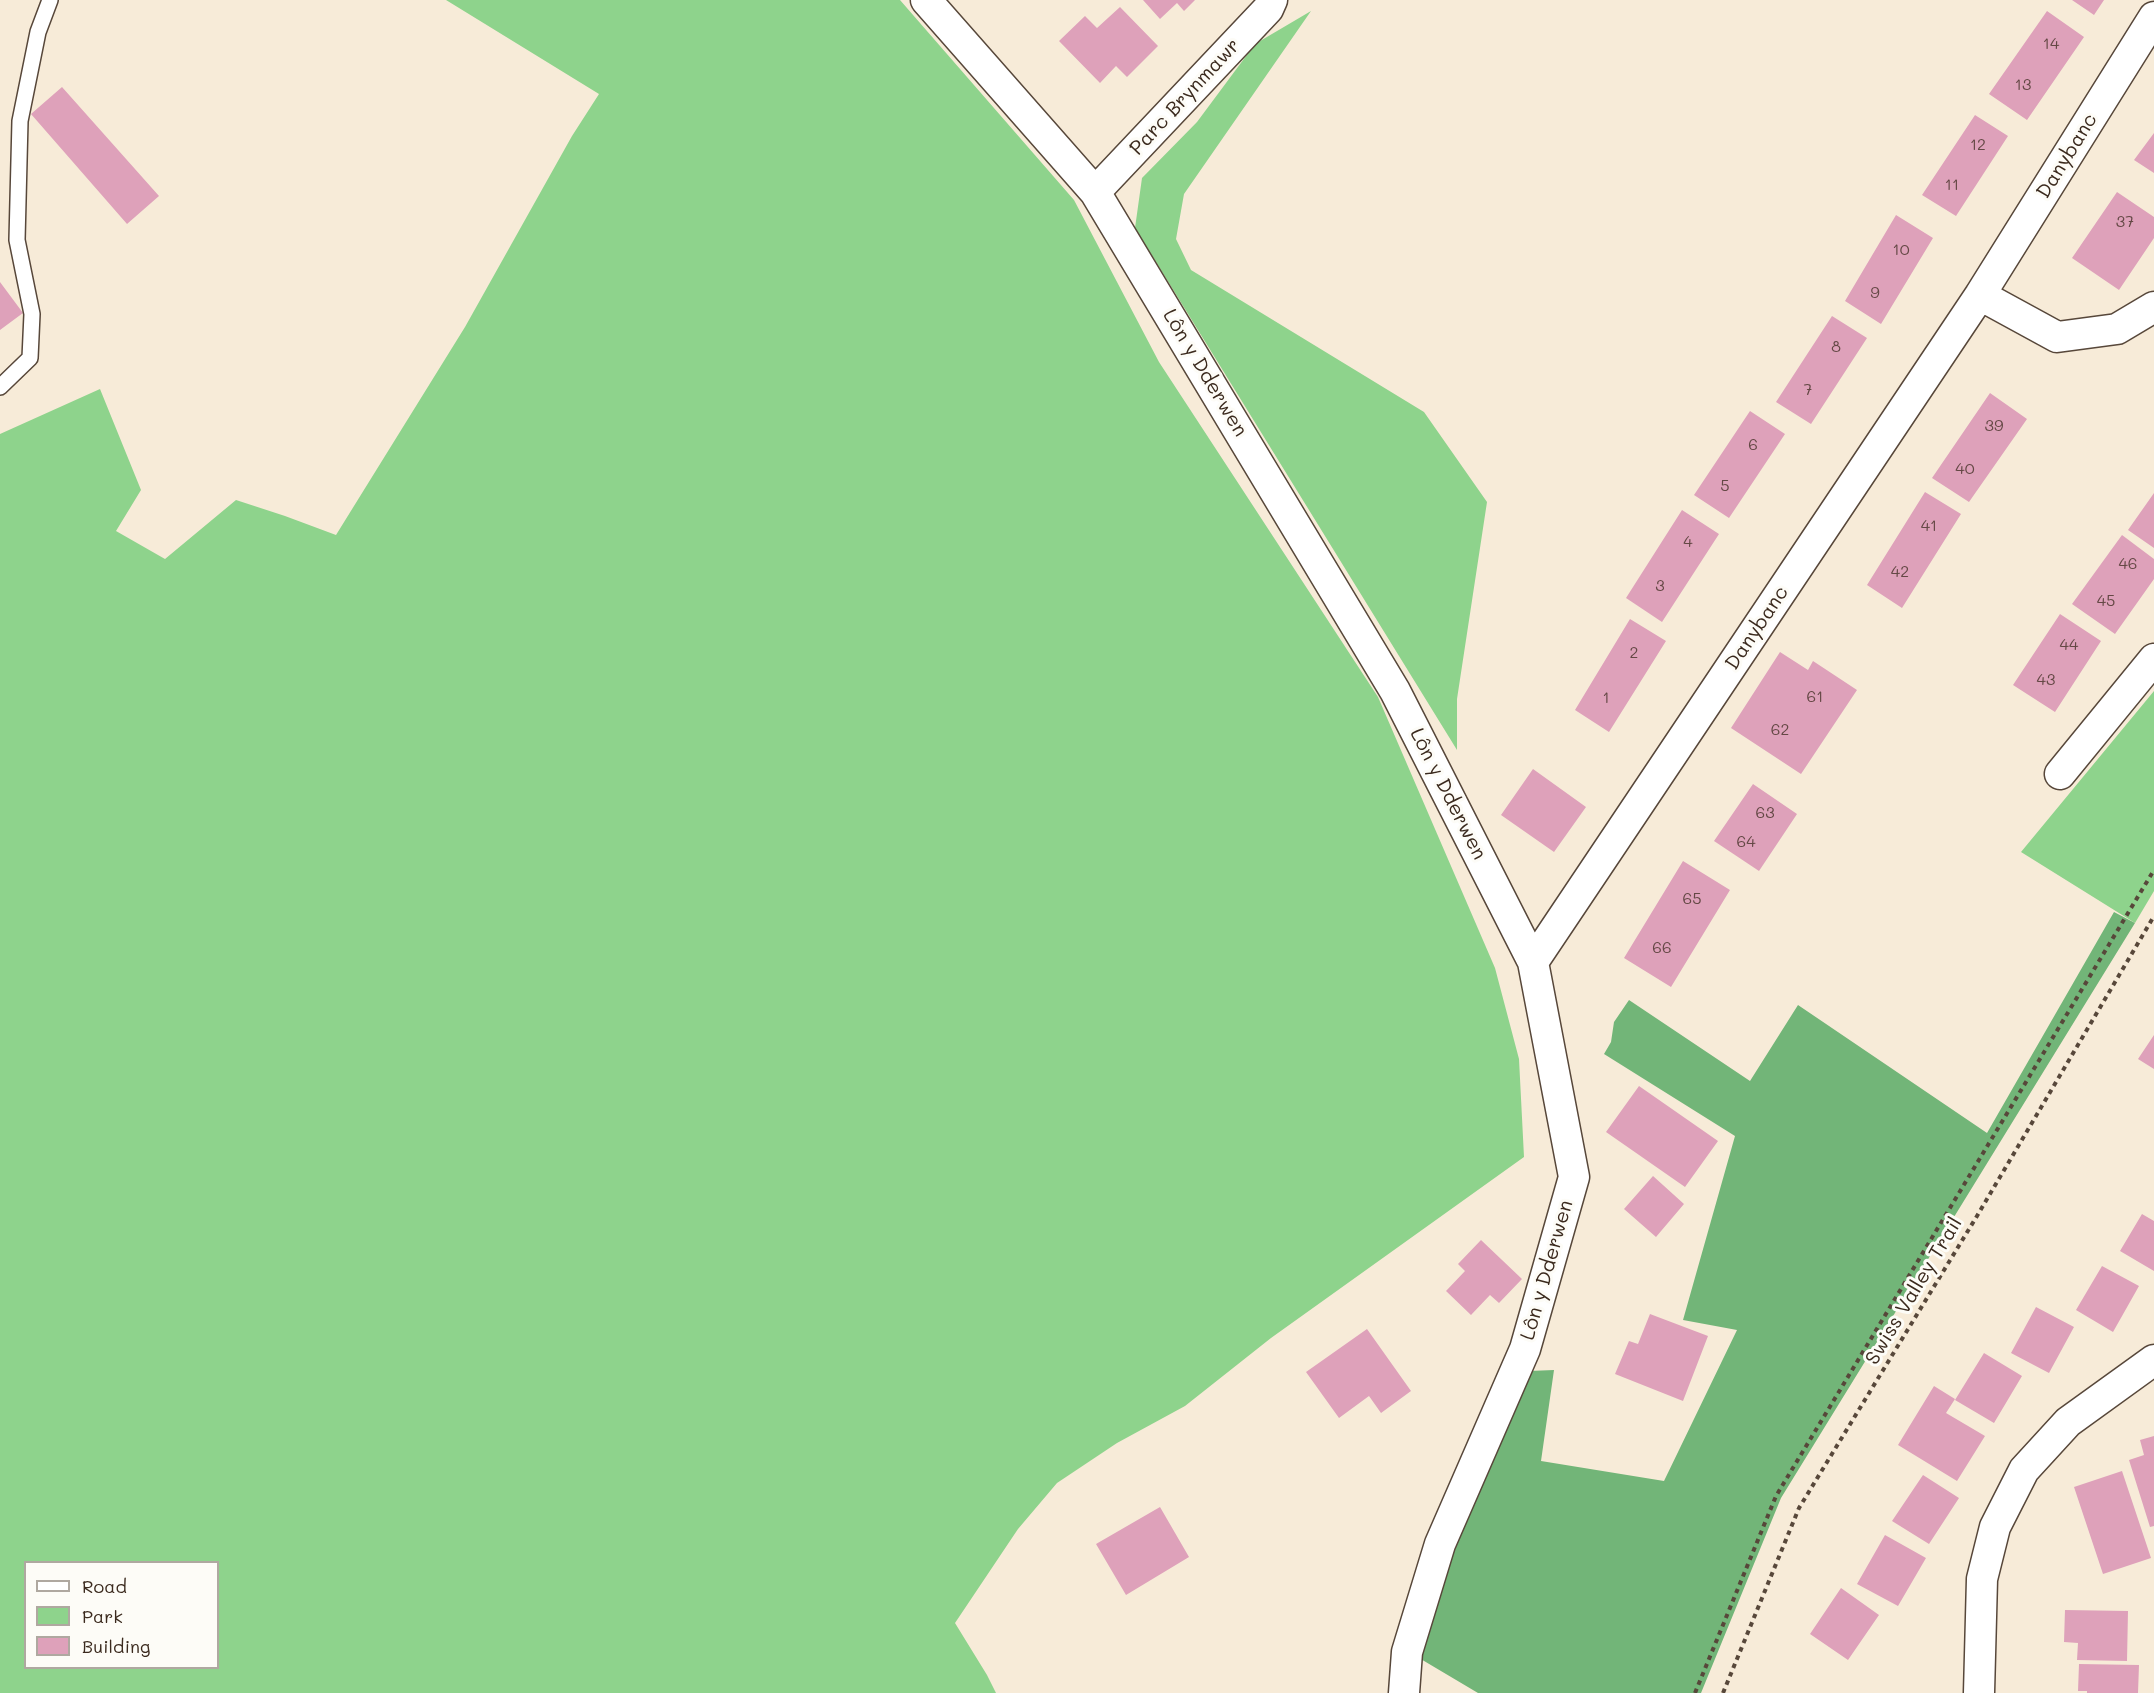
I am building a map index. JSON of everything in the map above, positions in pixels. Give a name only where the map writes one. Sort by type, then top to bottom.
[{"type":"street","name":"Lôn y Dderwen","points":[[926,0],[1095,192],[1395,691],[1533,962],[1574,1177],[1525,1348],[1440,1544],[1407,1652],[1404,1693]]},
{"type":"street","name":"Parc Brynmawr","points":[[1095,192],[1268,9],[1272,0]]},
{"type":"street","name":"Danybanc","points":[[1533,962],[1980,295],[2154,17]]},
{"type":"street","points":[[1980,295],[2057,337],[2117,329],[2154,307]]},
{"type":"street","points":[[2060,774],[2154,659]]},
{"type":"street","points":[[1979,1693],[1983,1579],[1995,1527],[2024,1470],[2068,1422],[2154,1360]]},
{"type":"lane","points":[[0,387],[30,358],[32,314],[17,240],[20,121],[38,32],[50,0]]},
{"type":"path","points":[[1695,1693],[1776,1496],[2154,870]]},
{"type":"path","name":"Swiss Valley Trail","points":[[1724,1693],[1799,1508],[1971,1226],[2154,916]]},
{"type":"green space","points":[[446,0],[900,0],[1074,200],[1159,362],[1378,697],[1495,968],[1519,1059],[1524,1157],[1271,1338],[1185,1406],[1117,1443],[1057,1483],[1018,1529],[955,1623],[996,1693],[0,1693],[0,434],[100,389],[141,490],[116,531],[165,559],[236,500],[336,535],[465,327],[572,136],[599,94]]},
{"type":"green space","points":[[1311,11],[1184,194],[1176,239],[1191,270],[1424,412],[1487,502],[1457,699],[1457,750],[1135,228],[1142,178],[1197,122],[1255,44]]},
{"type":"green space","points":[[2154,691],[2154,891],[2135,923],[2021,852]]},
{"type":"green space","points":[[2114,912],[2135,923],[1781,1498],[1701,1693],[1478,1693],[1414,1655],[1452,1533],[1529,1371],[1554,1370],[1541,1461],[1664,1481],[1737,1330],[1683,1320],[1735,1136],[1604,1054],[1611,1042],[1614,1022],[1629,1000],[1750,1081],[1798,1005],[1987,1133]]},
{"type":"building","points":[[1143,0],[1195,0],[1184,11],[1177,3],[1160,19]]},
{"type":"building","points":[[2072,0],[2104,0],[2094,15]]},
{"type":"building","points":[[1120,7],[1158,46],[1127,77],[1116,66],[1100,83],[1059,41],[1085,16],[1097,28]]},
{"type":"building","points":[[2047,11],[2084,37],[2027,120],[1989,94]]},
{"type":"building","points":[[62,87],[159,196],[127,224],[31,114]]},
{"type":"building","points":[[1975,115],[2008,136],[1956,216],[1922,195]]},
{"type":"building","points":[[2154,133],[2154,173],[2134,160]]},
{"type":"building","points":[[2117,192],[2154,217],[2154,238],[2119,290],[2072,258]]},
{"type":"building","points":[[1896,215],[1933,238],[1881,324],[1845,301]]},
{"type":"building","points":[[0,282],[23,313],[0,330]]},
{"type":"building","points":[[1832,316],[1867,338],[1811,424],[1776,402]]},
{"type":"building","points":[[1990,393],[2027,419],[1969,502],[1932,478]]},
{"type":"building","points":[[1750,411],[1785,434],[1729,518],[1694,495]]},
{"type":"building","points":[[1925,492],[1961,514],[1902,608],[1867,585]]},
{"type":"building","points":[[2154,493],[2154,548],[2128,530]]},
{"type":"building","points":[[1682,510],[1719,534],[1662,622],[1626,598]]},
{"type":"building","points":[[2122,535],[2154,559],[2154,579],[2115,634],[2072,604]]},
{"type":"building","points":[[2060,614],[2101,641],[2055,712],[2013,685]]},
{"type":"building","points":[[1630,619],[1666,641],[1609,732],[1575,710]]},
{"type":"building","points":[[1780,652],[1808,670],[1813,661],[1857,690],[1801,774],[1731,728]]},
{"type":"building","points":[[1533,769],[1586,807],[1554,852],[1501,815]]},
{"type":"building","points":[[1753,784],[1797,814],[1759,871],[1714,841]]},
{"type":"building","points":[[1683,861],[1730,890],[1671,987],[1624,958]]},
{"type":"building","points":[[2154,1035],[2154,1069],[2138,1059]]},
{"type":"building","points":[[1639,1086],[1718,1141],[1685,1187],[1606,1132]]},
{"type":"building","points":[[1653,1176],[1684,1204],[1656,1237],[1624,1209]]},
{"type":"building","points":[[2142,1214],[2154,1221],[2154,1271],[2120,1251]]},
{"type":"building","points":[[1481,1240],[1522,1279],[1499,1303],[1490,1295],[1471,1315],[1446,1291],[1465,1271],[1458,1264]]},
{"type":"building","points":[[2102,1266],[2139,1286],[2113,1332],[2076,1310]]},
{"type":"building","points":[[2036,1307],[2074,1327],[2049,1373],[2011,1353]]},
{"type":"building","points":[[1650,1314],[1708,1336],[1683,1401],[1615,1374],[1629,1341],[1638,1344]]},
{"type":"building","points":[[1367,1329],[1411,1391],[1381,1413],[1369,1396],[1339,1418],[1306,1372]]},
{"type":"building","points":[[1984,1353],[2022,1376],[1994,1423],[1955,1400]]},
{"type":"building","points":[[1934,1386],[1955,1399],[1946,1413],[1985,1436],[1957,1481],[1898,1445]]},
{"type":"building","points":[[2154,1436],[2154,1526],[2150,1527],[2129,1460],[2144,1455],[2140,1440]]},
{"type":"building","points":[[2122,1471],[2151,1558],[2103,1574],[2074,1487]]},
{"type":"building","points":[[1923,1475],[1959,1498],[1929,1544],[1892,1521]]},
{"type":"building","points":[[1160,1507],[1189,1557],[1126,1595],[1096,1544]]},
{"type":"building","points":[[1885,1535],[1926,1558],[1898,1606],[1857,1584]]},
{"type":"building","points":[[1841,1588],[1879,1615],[1848,1660],[1810,1634]]},
{"type":"building","points":[[2065,1610],[2128,1611],[2127,1661],[2077,1660],[2078,1643],[2064,1642]]},
{"type":"building","points":[[2079,1664],[2139,1665],[2138,1693],[2078,1691]]}]
